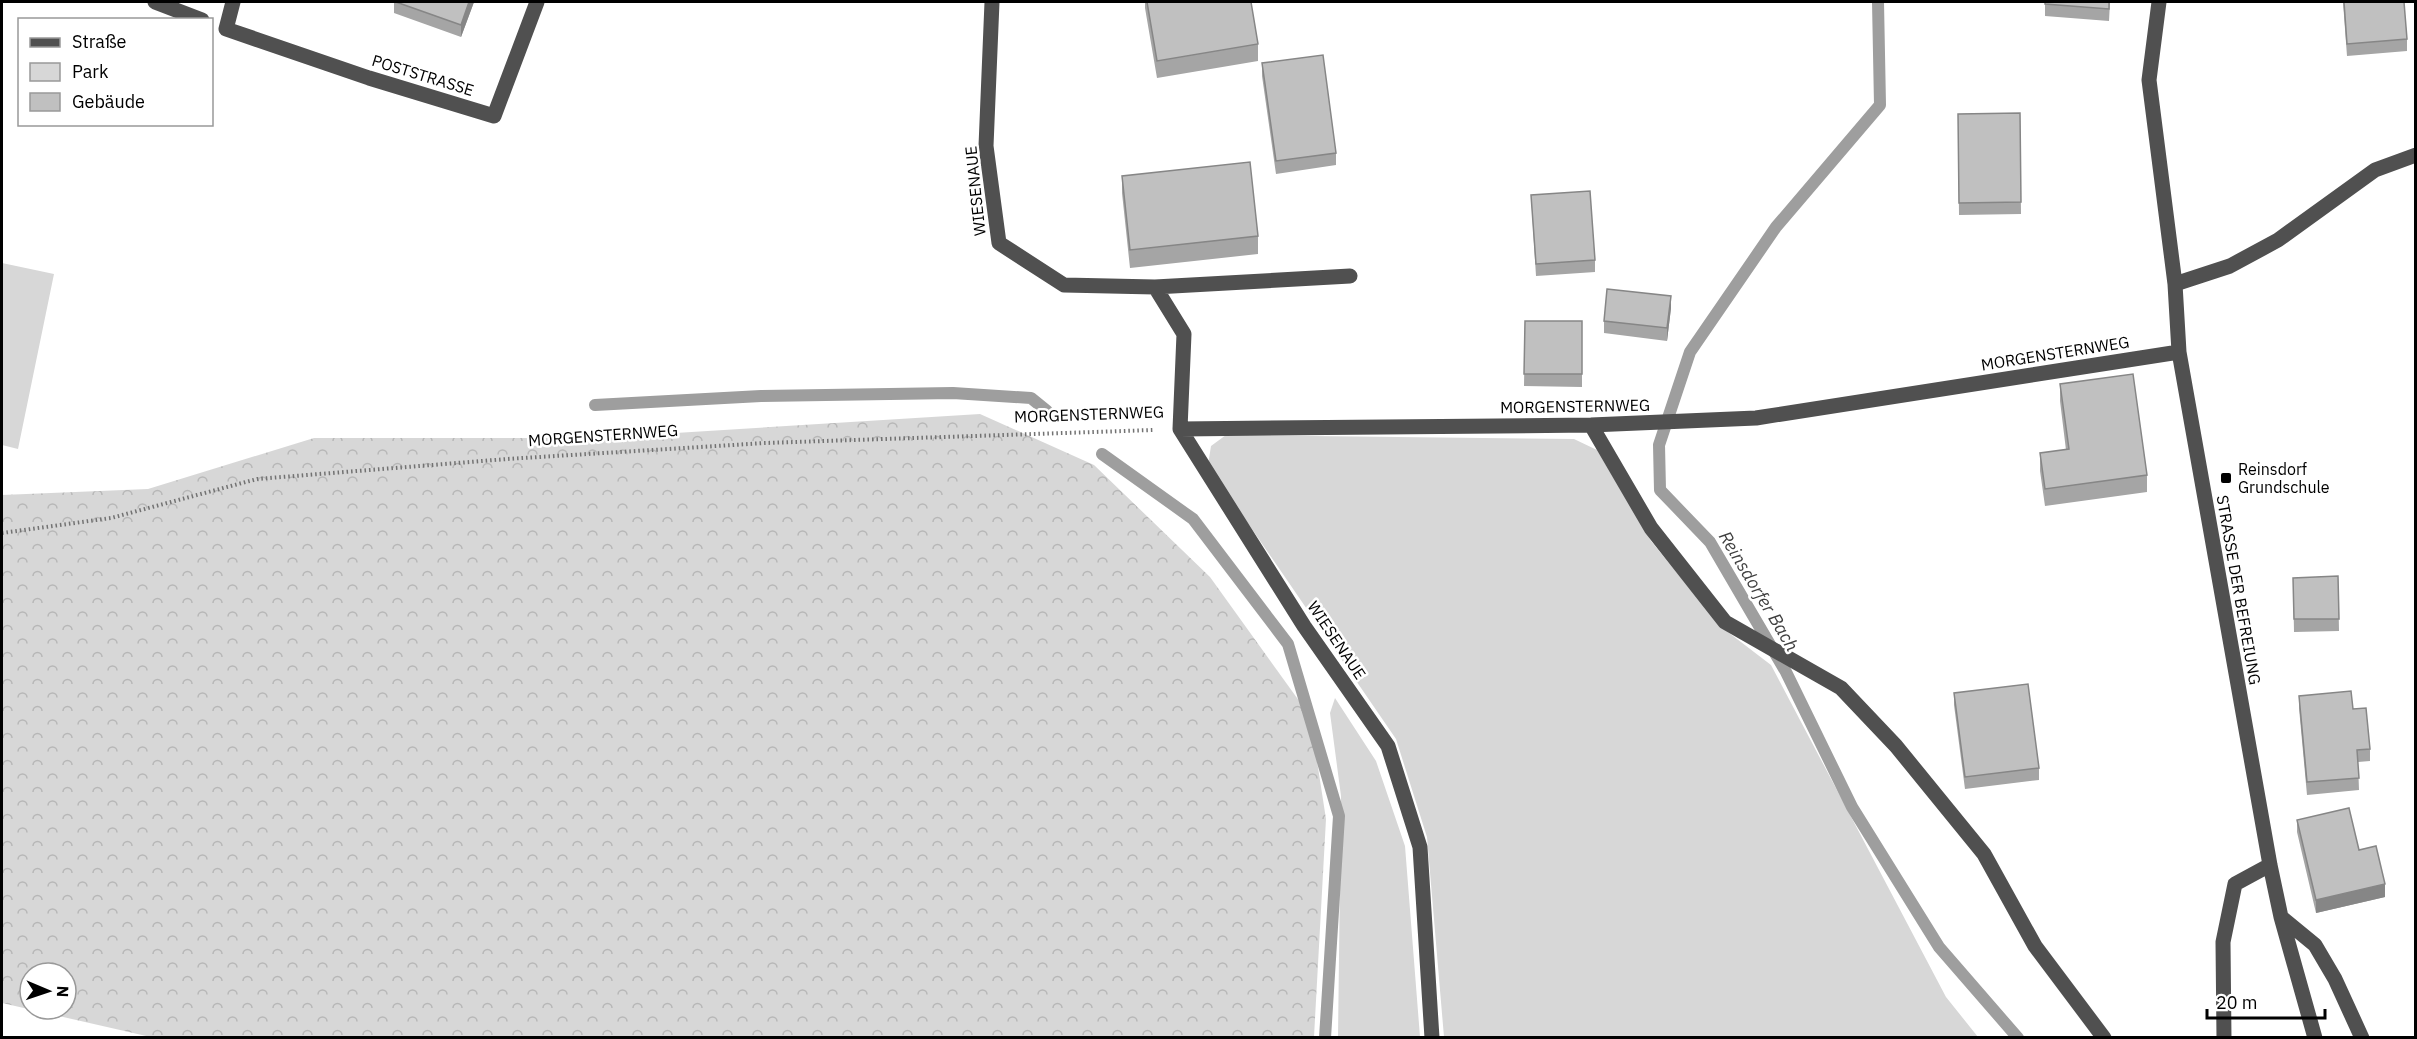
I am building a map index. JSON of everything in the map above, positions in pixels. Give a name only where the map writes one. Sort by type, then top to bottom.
[{"type":"street","points":[[155,2],[197,18]]},
{"type":"street","name":"POSTSTRASSE","points":[[233,2],[219,26],[369,78],[494,116],[537,2]]},
{"type":"street","name":"STRASSE DER BEFREIUNG","points":[[2159,2],[2149,80],[2175,284],[2179,352],[2270,865],[2281,917],[2315,1038]]},
{"type":"street","name":"WIESENAUE","points":[[987,3],[986,146],[999,243],[1064,285],[1155,287],[1350,276]]},
{"type":"street","points":[[2175,284],[2230,266],[2278,240],[2375,170],[2415,155]]},
{"type":"street","points":[[1155,287],[1184,334],[1180,429]]},
{"type":"street","name":"MORGENSTERNWEG","points":[[1180,429],[1591,425],[1756,418],[2179,352]]},
{"type":"street","points":[[1591,425],[1651,528],[1725,622],[1812,674],[1841,688],[1896,746],[1984,854],[2035,946],[2104,1038]]},
{"type":"street","name":"WIESENAUE","points":[[1180,429],[1304,626],[1388,746],[1420,848],[1432,1038]]},
{"type":"street","points":[[2224,1038],[2223,942],[2235,884],[2270,865]]},
{"type":"street","points":[[2281,917],[2315,945],[2335,978],[2362,1038]]},
{"type":"path","name":"MORGENSTERNWEG","points":[[2,533],[111,518],[269,478],[765,443],[1180,429]]},
{"type":"green space","points":[[2,263],[54,274],[18,449],[2,445]]},
{"type":"green space","points":[[980,414],[1094,465],[1210,577],[1310,716],[1326,819],[1314,1037],[155,1038],[78,1020],[78,961],[18,961],[18,1007],[2,1003],[2,495],[148,489],[314,438],[595,438]]},
{"type":"green space","points":[[1226,435],[1574,439],[1597,450],[1651,541],[1720,626],[1771,665],[1946,997],[1978,1037],[1444,1037],[1427,837],[1396,739],[1208,465],[1211,446]]},
{"type":"green space","points":[[1335,698],[1376,761],[1405,846],[1420,1037],[1338,1037],[1341,796],[1330,713]]},
{"type":"building","points":[[396,2],[469,2],[461,25]]},
{"type":"building","points":[[1147,2],[1251,2],[1258,44],[1157,61]]},
{"type":"building","points":[[2045,2],[2109,2],[2109,9],[2045,4]]},
{"type":"building","points":[[2344,2],[2404,2],[2407,39],[2347,44]]},
{"type":"building","points":[[1323,55],[1336,153],[1276,161],[1262,63]]},
{"type":"building","points":[[2020,113],[2021,202],[1959,203],[1958,114]]},
{"type":"building","points":[[1250,162],[1258,236],[1130,250],[1122,176]]},
{"type":"building","points":[[1590,191],[1595,260],[1536,264],[1531,195]]},
{"type":"building","points":[[1607,289],[1671,296],[1667,328],[1604,321]]},
{"type":"building","points":[[1525,321],[1582,321],[1582,374],[1524,374]]},
{"type":"building","points":[[2133,374],[2147,475],[2045,489],[2040,453],[2069,449],[2060,384]]},
{"type":"building","points":[[2338,576],[2339,619],[2294,619],[2293,578]]},
{"type":"building","points":[[2028,684],[2039,768],[1965,777],[1954,693]]},
{"type":"building","points":[[2351,691],[2353,709],[2366,708],[2370,749],[2357,750],[2359,778],[2307,782],[2299,696]]},
{"type":"building","points":[[2349,808],[2359,850],[2376,846],[2385,884],[2316,900],[2297,820]]},
{"type":"waterway","name":"Reinsdorfer Bach","points":[[1878,2],[1880,105],[1776,227],[1690,352],[1659,445],[1660,490],[1710,542],[1786,672],[1852,807],[1939,947],[2018,1038]]},
{"type":"waterway","points":[[595,405],[761,396],[953,393],[1031,398],[1047,411]]},
{"type":"waterway","points":[[1102,454],[1193,519],[1288,644],[1339,816],[1325,1038]]},
{"type":"place","name":"Reinsdorf Grundschule","points":[[2226,478]]}]
